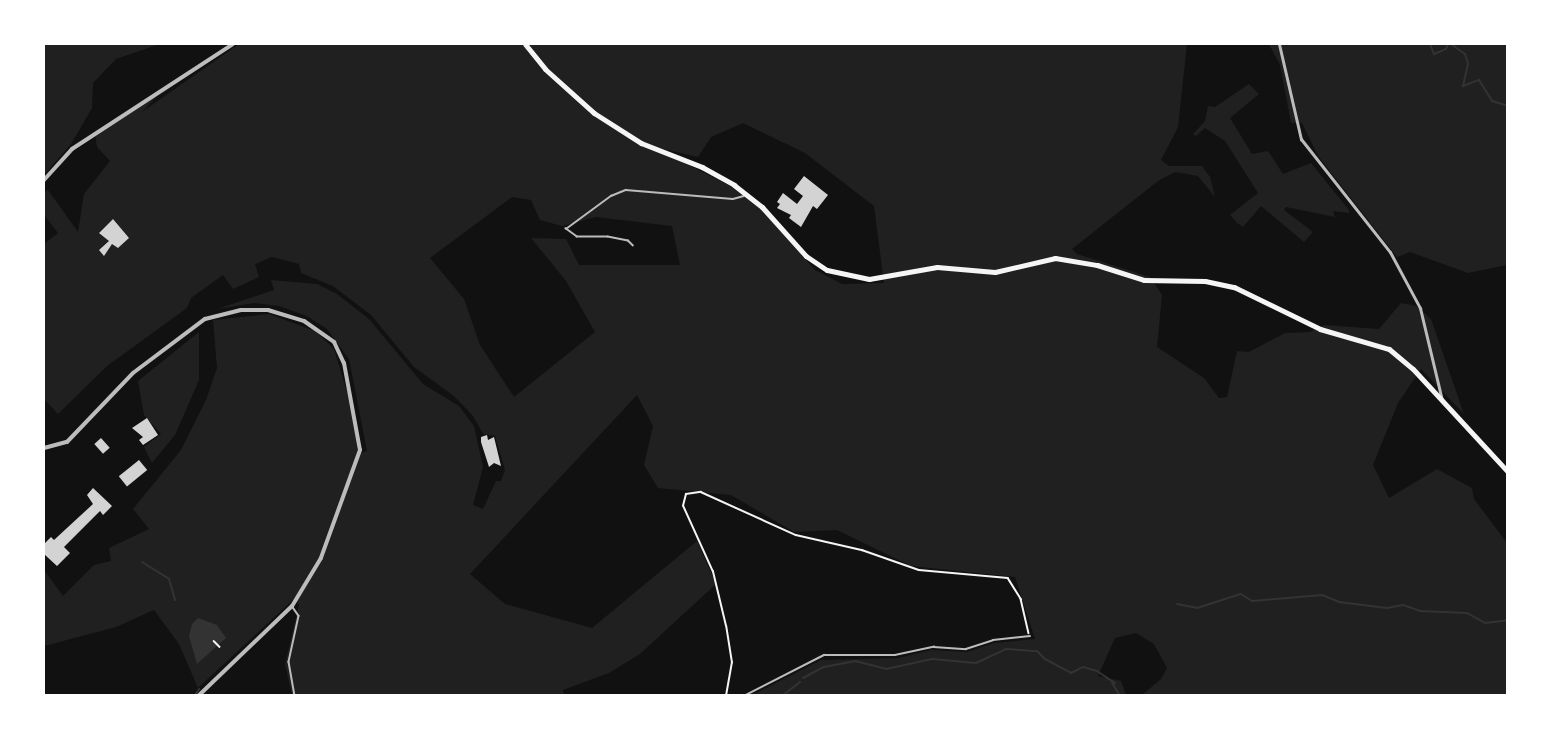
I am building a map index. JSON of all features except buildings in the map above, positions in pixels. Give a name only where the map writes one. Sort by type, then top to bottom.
[{"type":"main road","points":[[525,44],[552,76],[594,113],[641,143],[702,167],[748,195],[806,256],[836,274],[869,279],[937,267],[995,272],[1055,258],[1097,265],[1144,280],[1218,283],[1250,294],[1320,329],[1389,349],[1413,369],[1508,472]]},
{"type":"street","points":[[44,180],[72,149],[233,44]]},
{"type":"street","points":[[1279,44],[1301,139],[1390,252],[1420,308],[1443,401]]},
{"type":"street","points":[[44,448],[67,442],[157,352],[205,319],[241,310],[268,310],[320,330],[334,342],[344,363],[360,450],[318,566],[292,606],[198,696]]},
{"type":"lane","points":[[633,246],[628,241],[608,237],[577,237],[566,229],[611,196],[626,190],[733,199],[748,195]]},
{"type":"lane","points":[[292,606],[299,616],[289,662],[295,696]]},
{"type":"lane","points":[[744,696],[824,655],[895,655],[934,647],[966,649],[1030,636]]},
{"type":"path","points":[[726,696],[732,663],[726,626],[713,572],[683,506],[686,494],[701,492],[796,535],[862,550],[919,570],[1008,578],[1021,598],[1030,636]]},
{"type":"path","points":[[214,641],[220,647]]},
{"type":"shaded area","points":[[44,44],[160,44],[116,59],[93,83],[92,108],[71,144],[44,175]]},
{"type":"shaded area","points":[[239,44],[1187,44],[1178,127],[1161,160],[1169,166],[1202,166],[1210,177],[1215,197],[1198,176],[1175,172],[1158,181],[1072,249],[1077,254],[1150,277],[1162,295],[1157,347],[1204,378],[1219,398],[1227,397],[1237,351],[1249,352],[1285,333],[1310,332],[1324,325],[1379,329],[1401,303],[1416,306],[1431,319],[1464,414],[1421,369],[1398,403],[1373,465],[1389,498],[1437,469],[1472,488],[1474,499],[1507,543],[1507,695],[1142,695],[1161,679],[1167,668],[1154,644],[1136,633],[1115,638],[1098,676],[1121,681],[1126,695],[752,695],[821,660],[899,658],[931,650],[967,652],[994,643],[1035,639],[1015,577],[911,566],[837,530],[794,532],[731,495],[658,488],[644,465],[653,426],[637,395],[470,574],[505,604],[592,628],[697,541],[716,584],[640,654],[609,673],[563,690],[564,695],[292,695],[285,664],[299,605],[295,598],[198,688],[179,644],[154,610],[116,627],[44,646],[44,570],[63,596],[94,565],[111,561],[109,548],[149,529],[133,509],[181,450],[206,400],[217,368],[213,320],[269,314],[315,331],[334,349],[351,405],[358,454],[367,451],[349,359],[327,329],[307,316],[279,306],[254,303],[217,309],[274,290],[271,280],[317,284],[337,294],[369,319],[423,384],[459,406],[474,426],[483,467],[473,505],[483,509],[496,481],[501,481],[505,470],[495,436],[483,434],[473,416],[454,396],[414,367],[371,315],[333,286],[301,273],[299,264],[272,257],[255,264],[259,277],[233,289],[223,275],[191,298],[187,308],[107,366],[58,414],[44,399],[44,244],[58,233],[44,215],[44,192],[48,190],[78,232],[84,194],[110,161],[97,147],[95,135],[162,91],[142,112]],"holes":[[[743,123],[805,153],[874,206],[884,283],[842,284],[815,270],[748,195],[651,146],[698,157],[711,137]],[[512,197],[531,200],[540,220],[562,226],[596,217],[672,226],[680,265],[579,265],[566,239],[531,238],[566,281],[595,332],[514,397],[480,345],[464,299],[430,258]],[[113,219],[129,238],[118,248],[99,232]]]},
{"type":"shaded area","points":[[1269,44],[1507,44],[1507,265],[1468,273],[1410,252],[1397,257],[1318,156],[1302,123],[1291,123],[1280,65]]},
{"type":"shaded area","points":[[1249,84],[1259,94],[1230,118],[1252,154],[1268,151],[1283,174],[1311,163],[1349,210],[1349,213],[1333,211],[1335,217],[1286,207],[1284,210],[1313,232],[1304,242],[1261,206],[1243,227],[1237,223],[1230,215],[1258,193],[1225,141],[1205,128],[1196,136],[1193,134],[1205,121],[1208,106],[1215,107]]},
{"type":"shaded area","points":[[199,332],[199,380],[175,435],[152,463],[144,447],[161,434],[144,415],[138,381]]},
{"type":"shaded area","points":[[198,618],[217,625],[226,638],[197,664],[189,636],[192,624]]},
{"type":"waterway","points":[[1430,44],[1434,54],[1446,49],[1448,44]]},
{"type":"waterway","points":[[1451,44],[1465,54],[1468,64],[1463,86],[1479,80],[1492,101],[1508,106]]},
{"type":"waterway","points":[[142,562],[169,579],[175,600]]},
{"type":"waterway","points":[[1177,604],[1197,608],[1241,594],[1252,601],[1322,595],[1339,602],[1387,608],[1403,605],[1420,611],[1467,613],[1485,623],[1508,620]]},
{"type":"waterway","points":[[803,678],[824,667],[855,661],[886,669],[932,659],[976,663],[1006,649],[1037,651],[1045,659],[1071,673],[1083,667],[1097,671],[1115,683]]},
{"type":"waterway","points":[[782,696],[800,682]]},
{"type":"waterway","points":[[1112,683],[1120,696]]},
{"type":"waterway","points":[[194,696],[199,689]]}]
